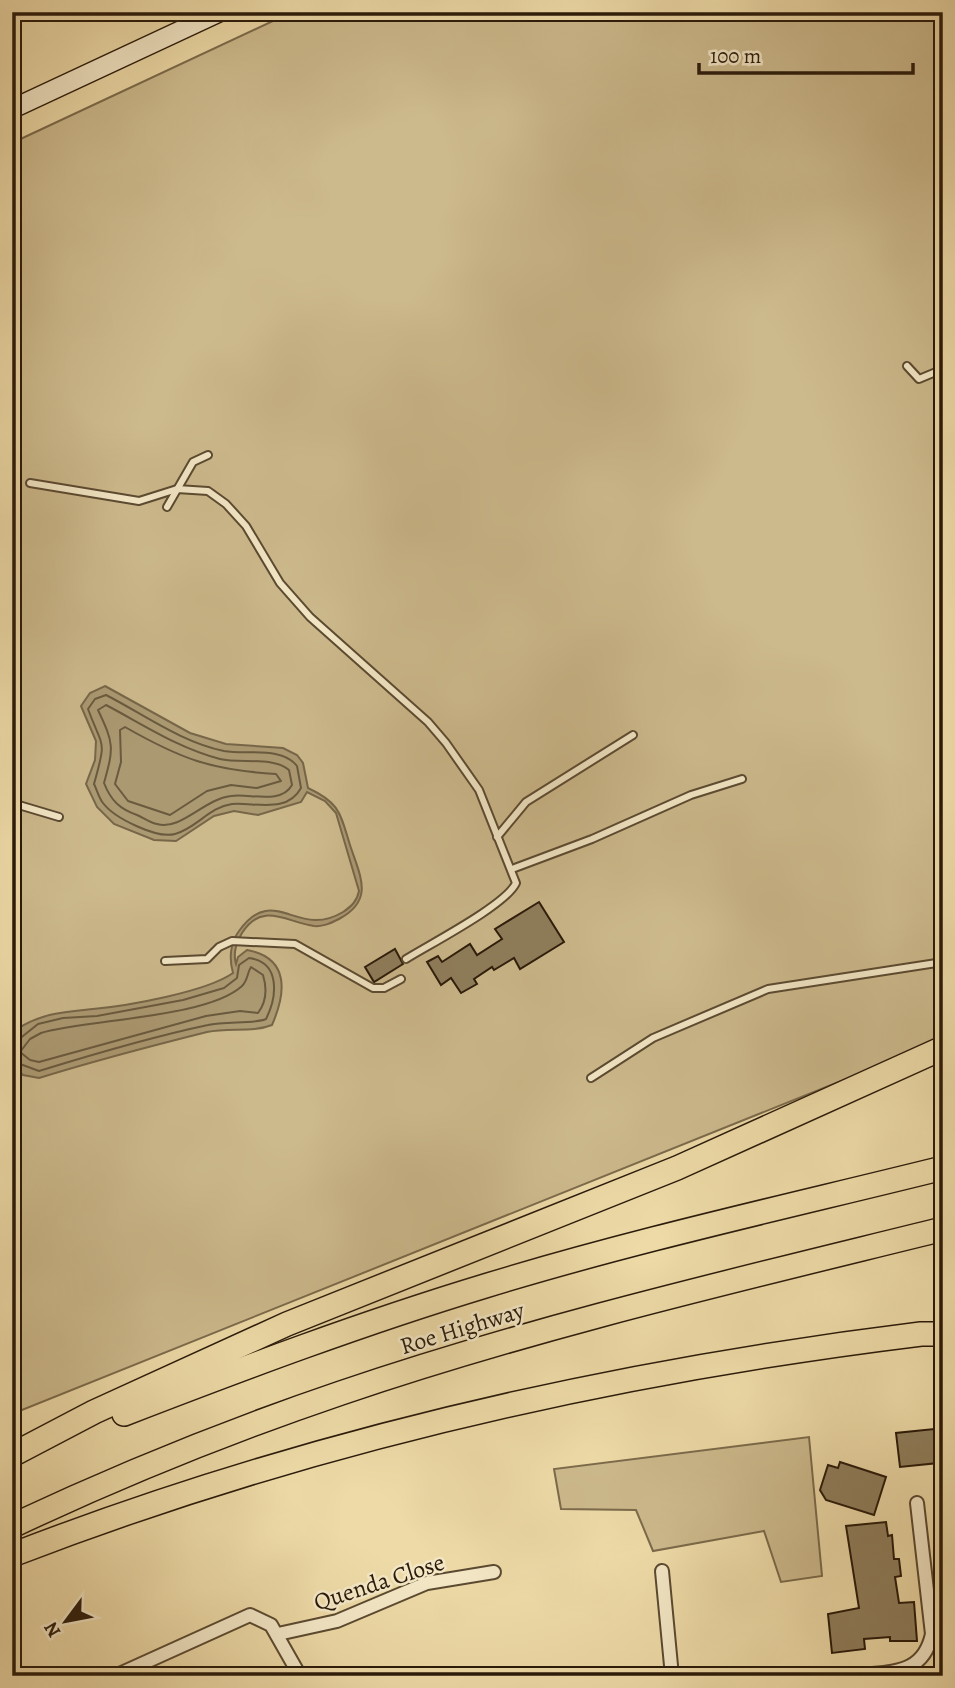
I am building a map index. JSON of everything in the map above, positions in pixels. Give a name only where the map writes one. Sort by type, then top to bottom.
[{"type":"highway","points":[[12,1455],[94,1412],[287,1324],[677,1168],[943,1048]]},
{"type":"highway","name":"Roe Highway","points":[[12,1462],[65,1437],[240,1369],[473,1289],[631,1245],[943,1168]]},
{"type":"highway","name":"Roe Highway","points":[[12,1526],[117,1480],[291,1412],[419,1368],[652,1300],[943,1229]]},
{"type":"highway","points":[[12,1555],[208,1487],[402,1429],[717,1362],[897,1337],[943,1334]]},
{"type":"main road","points":[[12,109],[220,12]]},
{"type":"street","points":[[855,1676],[902,1670],[915,1665],[929,1647],[932,1634],[917,1503]]},
{"type":"street","points":[[662,1571],[672,1676]]},
{"type":"street","name":"Quenda Close","points":[[278,1634],[337,1621],[427,1583],[494,1572]]},
{"type":"street","points":[[115,1676],[250,1615],[264,1619],[278,1634],[300,1676]]},
{"type":"lane","points":[[907,366],[919,379],[943,369]]},
{"type":"lane","points":[[167,507],[193,462],[208,455]]},
{"type":"lane","points":[[30,483],[139,501],[177,489],[208,491],[226,504],[246,526],[280,583],[310,617],[428,722],[479,790],[516,883],[512,892],[406,959]]},
{"type":"lane","points":[[497,837],[526,802],[633,735]]},
{"type":"lane","points":[[512,869],[592,839],[691,795],[742,779]]},
{"type":"lane","points":[[12,803],[59,817]]},
{"type":"lane","points":[[164,961],[207,959],[219,947],[232,941],[284,942],[306,948],[373,988],[384,988],[401,979]]},
{"type":"lane","points":[[591,1078],[653,1038],[768,989],[943,962]]},
{"type":"shaded area","points":[[292,12],[943,12],[943,1040],[12,1414],[12,143]]},
{"type":"shaded area","points":[[809,1437],[822,1576],[781,1582],[764,1531],[653,1551],[636,1510],[561,1509],[554,1469]]},
{"type":"water","points":[[105,686],[190,733],[226,744],[283,748],[297,755],[303,763],[308,788],[333,804],[341,817],[360,877],[361,895],[350,912],[321,926],[266,916],[250,923],[242,933],[236,948],[236,964],[238,957],[247,950],[261,954],[271,961],[281,978],[280,1001],[272,1025],[256,1029],[207,1032],[39,1078],[23,1075],[12,1065],[12,1043],[17,1029],[26,1024],[54,1014],[166,997],[221,980],[233,973],[232,946],[239,931],[252,917],[264,911],[275,911],[312,920],[327,919],[349,908],[359,891],[336,813],[325,801],[307,792],[301,802],[258,815],[234,811],[214,816],[176,841],[154,840],[114,824],[97,807],[86,784],[95,760],[96,741],[81,706],[90,693]]},
{"type":"building","points":[[539,902],[564,942],[520,969],[514,958],[494,970],[492,967],[474,979],[477,984],[461,993],[451,978],[441,985],[427,962],[438,956],[442,962],[470,944],[477,955],[502,939],[495,929]]},
{"type":"building","points":[[395,949],[403,964],[374,982],[365,967]]},
{"type":"building","points":[[934,1429],[938,1463],[900,1467],[896,1433]]},
{"type":"building","points":[[840,1462],[886,1477],[874,1515],[826,1500],[820,1490],[828,1465],[838,1468]]},
{"type":"building","points":[[886,1522],[888,1536],[892,1535],[894,1559],[899,1559],[901,1576],[895,1577],[899,1603],[914,1602],[917,1641],[890,1641],[890,1637],[864,1639],[865,1649],[832,1653],[828,1614],[859,1608],[846,1526]]}]
